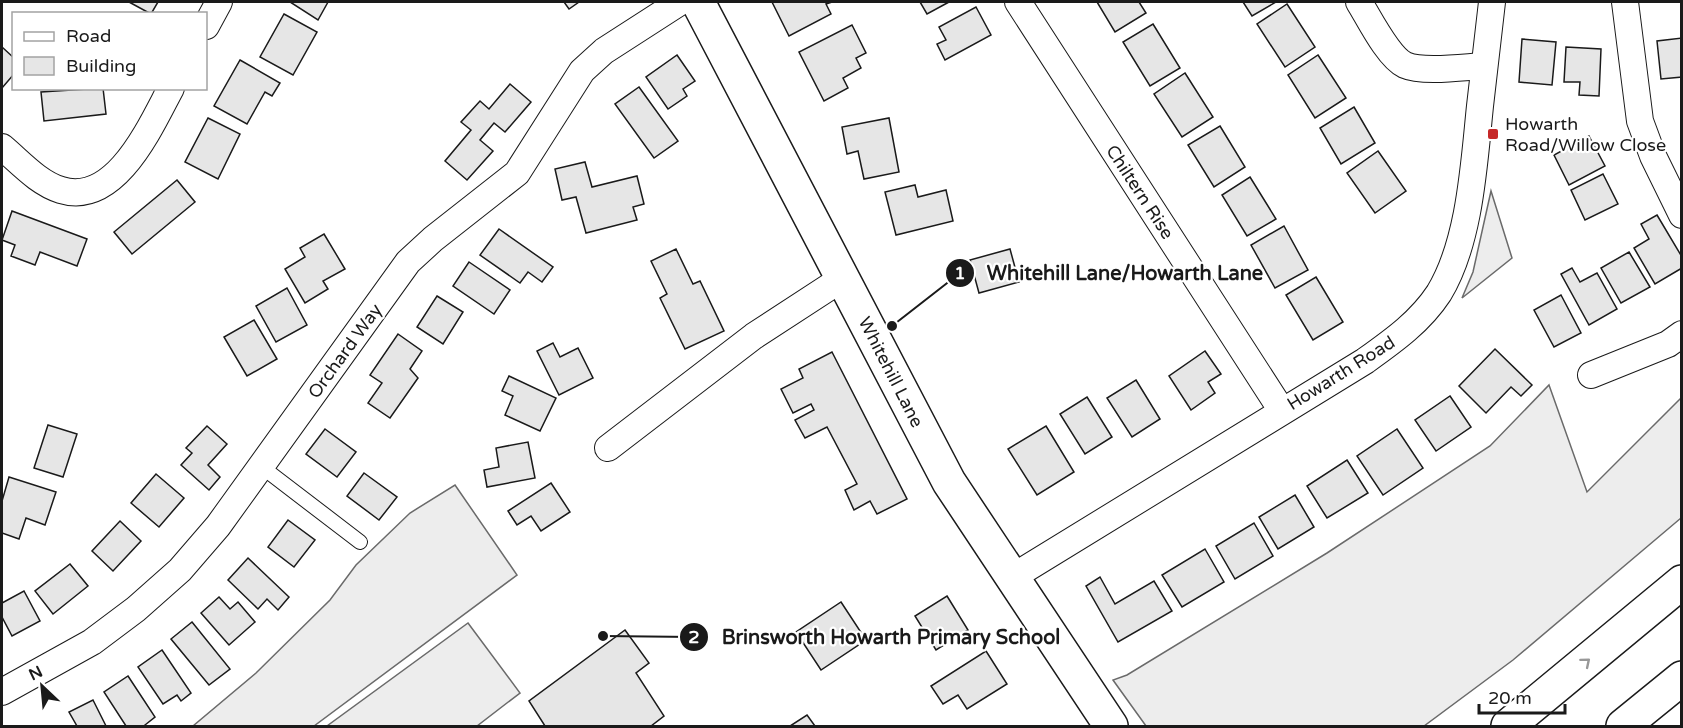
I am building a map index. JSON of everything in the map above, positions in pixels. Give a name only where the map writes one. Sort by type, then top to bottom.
[{"type":"main road","name":"Whitehill Lane","points":[[698,2],[949,482],[1111,726]]},
{"type":"main road","points":[[1508,726],[1682,582]]},
{"type":"main road","points":[[1623,726],[1682,678]]},
{"type":"street","points":[[207,24],[219,2]]},
{"type":"street","name":"Orchard Way","points":[[2,692],[92,642],[136,609],[180,570],[218,526],[262,467],[408,262],[433,239],[517,173],[582,71],[604,51],[680,2]]},
{"type":"street","name":"Chiltern Rise","points":[[1018,2],[1282,411]]},
{"type":"street","points":[[1359,2],[1394,56],[1406,65],[1426,68],[1484,66]]},
{"type":"street","name":"Howarth Road","points":[[1011,578],[1365,361],[1403,334],[1439,292],[1449,271],[1467,212],[1492,2]]},
{"type":"street","points":[[1625,2],[1640,121],[1653,156],[1682,215]]},
{"type":"street","points":[[2,147],[45,182],[63,190],[83,190],[104,183],[123,169],[170,90]]},
{"type":"street","points":[[608,448],[754,336],[843,278]]},
{"type":"street","points":[[1591,375],[1668,344],[1682,334]]},
{"type":"lane","points":[[262,467],[360,542]]},
{"type":"shaded area","points":[[1491,191],[1512,258],[1462,298],[1473,272]]},
{"type":"shaded area","points":[[1549,385],[1587,492],[1681,398],[1681,518],[1513,660],[1424,726],[1146,726],[1113,680],[1127,675],[1327,553],[1490,446]]},
{"type":"shaded area","points":[[455,485],[517,575],[314,726],[193,726],[256,673],[330,600],[356,565],[410,513]]},
{"type":"shaded area","points":[[468,623],[520,693],[477,726],[327,726]]},
{"type":"building","points":[[129,2],[158,2],[152,12],[147,12]]},
{"type":"building","points":[[290,2],[328,2],[318,20]]},
{"type":"building","points":[[564,2],[579,2],[569,9]]},
{"type":"building","points":[[772,2],[832,2],[826,4],[831,14],[789,36]]},
{"type":"building","points":[[920,2],[949,2],[927,14]]},
{"type":"building","points":[[1097,2],[1139,2],[1146,13],[1115,32]]},
{"type":"building","points":[[1243,2],[1276,2],[1252,16]]},
{"type":"building","points":[[1287,4],[1315,47],[1285,67],[1257,24]]},
{"type":"building","points":[[976,7],[991,35],[945,60],[937,44],[946,40],[939,27]]},
{"type":"building","points":[[284,14],[317,32],[293,75],[260,57]]},
{"type":"building","points":[[1153,24],[1180,68],[1150,86],[1123,42]]},
{"type":"building","points":[[852,25],[866,53],[856,58],[861,68],[843,78],[848,88],[824,101],[799,52]]},
{"type":"building","points":[[1682,38],[1682,77],[1661,79],[1657,41]]},
{"type":"building","points":[[1522,39],[1556,42],[1552,85],[1519,82]]},
{"type":"building","points":[[2,47],[12,56],[12,76],[2,88]]},
{"type":"building","points":[[1566,47],[1601,49],[1599,96],[1579,95],[1580,82],[1564,82]]},
{"type":"building","points":[[677,55],[695,81],[683,89],[687,96],[668,109],[646,77]]},
{"type":"building","points":[[1318,55],[1346,98],[1315,118],[1288,75]]},
{"type":"building","points":[[240,60],[280,83],[272,96],[265,92],[247,124],[214,106]]},
{"type":"building","points":[[1185,73],[1213,117],[1182,137],[1154,94]]},
{"type":"building","points":[[510,84],[531,102],[505,132],[494,123],[480,140],[493,151],[467,180],[445,161],[471,130],[461,122],[480,101],[489,109]]},
{"type":"building","points":[[639,87],[678,141],[654,158],[615,104]]},
{"type":"building","points":[[103,90],[106,114],[44,121],[41,92]]},
{"type":"building","points":[[1354,107],[1375,143],[1341,164],[1320,128]]},
{"type":"building","points":[[208,118],[240,134],[218,179],[185,162]]},
{"type":"building","points":[[889,118],[899,172],[864,179],[858,151],[847,154],[842,127]]},
{"type":"building","points":[[1220,126],[1245,167],[1214,187],[1188,145]]},
{"type":"building","points":[[1589,136],[1605,166],[1569,185],[1554,155]]},
{"type":"building","points":[[1378,151],[1406,191],[1375,213],[1347,173]]},
{"type":"building","points":[[585,162],[592,187],[637,176],[644,204],[633,207],[637,220],[586,233],[576,197],[562,200],[555,169]]},
{"type":"building","points":[[1603,174],[1618,204],[1585,220],[1571,190]]},
{"type":"building","points":[[1250,177],[1276,219],[1247,236],[1222,195]]},
{"type":"building","points":[[177,180],[195,202],[132,254],[114,232]]},
{"type":"building","points":[[915,185],[918,197],[946,190],[953,221],[896,235],[885,192]]},
{"type":"building","points":[[12,211],[87,239],[77,266],[40,252],[35,265],[11,256],[15,245],[2,240]]},
{"type":"building","points":[[1657,215],[1682,257],[1682,268],[1655,284],[1634,248],[1649,239],[1641,224]]},
{"type":"building","points":[[1284,226],[1308,270],[1275,288],[1251,245]]},
{"type":"building","points":[[499,229],[553,267],[542,282],[528,272],[520,283],[480,255]]},
{"type":"building","points":[[324,234],[345,269],[323,281],[328,289],[305,303],[285,269],[305,257],[300,248]]},
{"type":"building","points":[[676,249],[693,284],[700,281],[724,331],[685,349],[660,298],[667,294],[651,261]]},
{"type":"building","points":[[1010,249],[1019,282],[979,293],[970,260]]},
{"type":"building","points":[[1629,252],[1650,287],[1621,303],[1601,268]]},
{"type":"building","points":[[469,262],[510,290],[494,314],[453,286]]},
{"type":"building","points":[[1572,268],[1580,282],[1597,273],[1617,309],[1589,325],[1561,274]]},
{"type":"building","points":[[1316,277],[1343,322],[1313,340],[1286,295]]},
{"type":"building","points":[[287,288],[307,325],[276,342],[256,306]]},
{"type":"building","points":[[1561,295],[1581,333],[1554,347],[1534,310]]},
{"type":"building","points":[[437,296],[463,312],[443,344],[417,327]]},
{"type":"building","points":[[254,320],[277,359],[247,376],[224,337]]},
{"type":"building","points":[[398,334],[422,351],[410,369],[418,378],[390,418],[368,403],[382,383],[370,375]]},
{"type":"building","points":[[553,343],[560,357],[578,348],[593,378],[559,395],[537,351]]},
{"type":"building","points":[[1495,349],[1532,385],[1521,396],[1511,387],[1486,413],[1459,386]]},
{"type":"building","points":[[1205,351],[1221,374],[1208,382],[1215,393],[1191,410],[1169,376]]},
{"type":"building","points":[[832,352],[907,499],[877,514],[870,501],[854,510],[845,490],[857,484],[827,427],[805,438],[795,420],[814,410],[811,404],[793,413],[781,389],[803,378],[799,369]]},
{"type":"building","points":[[509,376],[556,398],[540,431],[505,415],[513,396],[502,391]]},
{"type":"building","points":[[1136,380],[1160,419],[1132,437],[1107,398]]},
{"type":"building","points":[[1450,396],[1471,427],[1436,451],[1415,420]]},
{"type":"building","points":[[1087,397],[1112,437],[1085,454],[1060,414]]},
{"type":"building","points":[[48,425],[77,434],[63,477],[34,468]]},
{"type":"building","points":[[207,426],[227,444],[208,465],[220,477],[209,490],[181,465],[192,453],[186,448]]},
{"type":"building","points":[[1046,426],[1074,472],[1037,495],[1008,449]]},
{"type":"building","points":[[325,429],[356,452],[337,477],[306,454]]},
{"type":"building","points":[[1397,429],[1423,468],[1383,495],[1357,456]]},
{"type":"building","points":[[528,442],[535,478],[487,487],[484,470],[499,467],[496,448]]},
{"type":"building","points":[[1347,460],[1368,493],[1327,518],[1307,486]]},
{"type":"building","points":[[364,473],[397,497],[379,520],[347,496]]},
{"type":"building","points":[[156,474],[184,498],[159,527],[131,503]]},
{"type":"building","points":[[9,477],[56,492],[45,525],[26,518],[19,539],[2,533],[2,501]]},
{"type":"building","points":[[551,483],[570,512],[541,531],[531,516],[517,525],[508,511]]},
{"type":"building","points":[[1295,495],[1314,527],[1278,549],[1259,517]]},
{"type":"building","points":[[288,520],[315,540],[294,567],[268,547]]},
{"type":"building","points":[[120,521],[141,541],[113,571],[92,551]]},
{"type":"building","points":[[1254,523],[1273,556],[1235,579],[1216,546]]},
{"type":"building","points":[[1205,549],[1224,582],[1182,607],[1162,575]]},
{"type":"building","points":[[248,558],[289,597],[278,610],[267,599],[258,609],[228,580]]},
{"type":"building","points":[[70,564],[88,586],[53,614],[35,591]]},
{"type":"building","points":[[1100,577],[1115,604],[1154,581],[1172,611],[1118,642],[1086,586]]},
{"type":"building","points":[[24,591],[40,621],[12,636],[2,617],[2,603]]},
{"type":"building","points":[[947,596],[968,630],[936,650],[915,616]]},
{"type":"building","points":[[219,597],[230,609],[238,602],[255,622],[229,645],[201,613]]},
{"type":"building","points":[[841,602],[866,640],[821,670],[796,632]]},
{"type":"building","points":[[192,622],[230,669],[209,685],[171,639]]},
{"type":"building","points":[[625,630],[649,663],[636,673],[664,716],[651,726],[545,726],[529,701]]},
{"type":"building","points":[[162,650],[191,693],[181,701],[177,695],[163,704],[138,667]]},
{"type":"building","points":[[986,651],[1007,684],[967,709],[958,695],[943,704],[931,686]]},
{"type":"building","points":[[128,676],[155,717],[146,726],[126,726],[104,692]]},
{"type":"building","points":[[93,700],[106,726],[77,726],[69,712]]},
{"type":"building","points":[[807,715],[815,726],[790,726]]},
{"type":"place","name":"Howarth Road/Willow Close","points":[[1493,134]]},
{"type":"place","name":"Whitehill Lane/Howarth Lane","points":[[892,326]]},
{"type":"place","name":"Brinsworth Howarth Primary School","points":[[603,636]]}]
